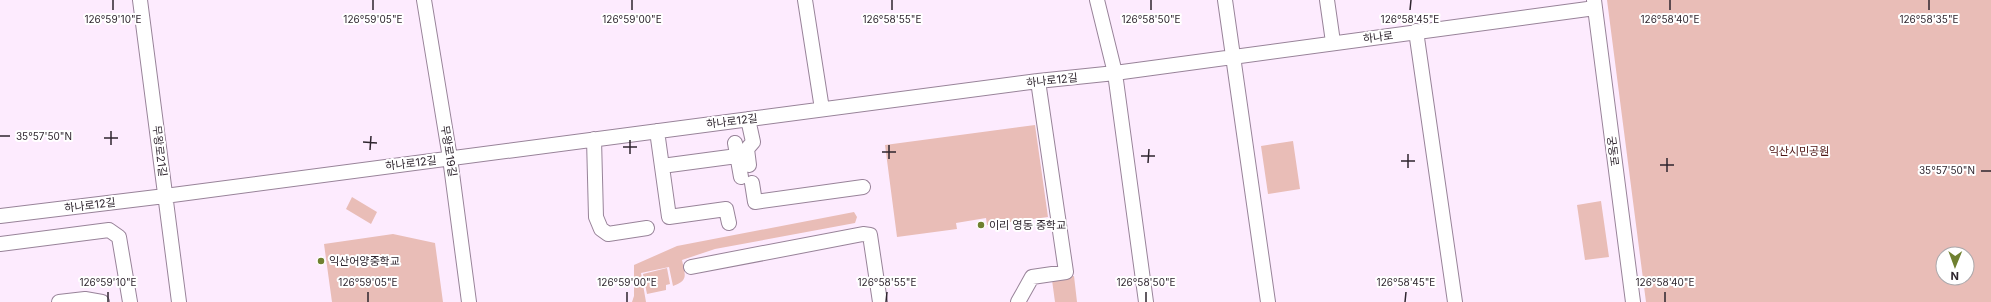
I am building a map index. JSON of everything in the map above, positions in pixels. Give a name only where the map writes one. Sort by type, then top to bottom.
[{"type":"street","name":"무왕로21길","points":[[140,0],[179,302]]},
{"type":"street","name":"무왕로19길","points":[[424,0],[450,158],[469,302]]},
{"type":"street","points":[[804,0],[822,109]]},
{"type":"street","points":[[1097,0],[1115,73],[1146,302]]},
{"type":"street","points":[[1225,0],[1268,302]]},
{"type":"street","points":[[1327,0],[1333,42]]},
{"type":"street","name":"하나로","points":[[1115,73],[1333,42],[1416,32],[1594,4]]},
{"type":"street","name":"궁동로","points":[[1594,4],[1633,302]]},
{"type":"street","points":[[1416,32],[1455,302]]},
{"type":"street","name":"하나로12길","points":[[0,216],[165,196],[1038,81],[1115,73]]},
{"type":"street","points":[[1018,302],[1032,277],[1066,272],[1038,81]]},
{"type":"street","points":[[748,119],[753,142],[747,149],[749,165]]},
{"type":"street","points":[[657,131],[669,217],[726,209],[729,223]]},
{"type":"street","points":[[594,139],[596,217],[600,229],[608,234],[647,228]]},
{"type":"street","points":[[662,166],[736,150],[755,202],[863,187]]},
{"type":"street","points":[[0,244],[109,230],[119,237],[130,302]]},
{"type":"street","points":[[691,267],[863,234],[870,235],[880,302]]},
{"type":"street","points":[[59,302],[94,301]]},
{"type":"green space","name":"익산시민공원","points":[[1607,0],[1991,0],[1991,302],[1646,302]]},
{"type":"green space","points":[[1035,125],[1048,217],[987,225],[986,218],[956,223],[957,229],[897,237],[885,145]]},
{"type":"green space","points":[[1293,141],[1300,189],[1268,194],[1261,146]]},
{"type":"green space","points":[[352,197],[377,212],[371,224],[346,209]]},
{"type":"green space","points":[[1601,201],[1609,257],[1585,260],[1577,205]]},
{"type":"green space","points":[[854,212],[857,217],[855,223],[715,249],[682,260],[685,273],[684,279],[682,282],[673,286],[669,267],[641,273],[646,302],[632,302],[634,296],[634,265],[677,246]]},
{"type":"green space","points":[[393,234],[435,243],[443,302],[332,302],[324,244]]},
{"type":"green space","points":[[667,268],[670,284],[666,285],[666,290],[647,294],[643,274]]},
{"type":"green space","points":[[1074,276],[1077,302],[1055,302],[1052,280]]},
{"type":"place","name":"이리 영동 중학교","points":[[981,225]]},
{"type":"place","name":"익산어양중학교","points":[[321,261]]}]
